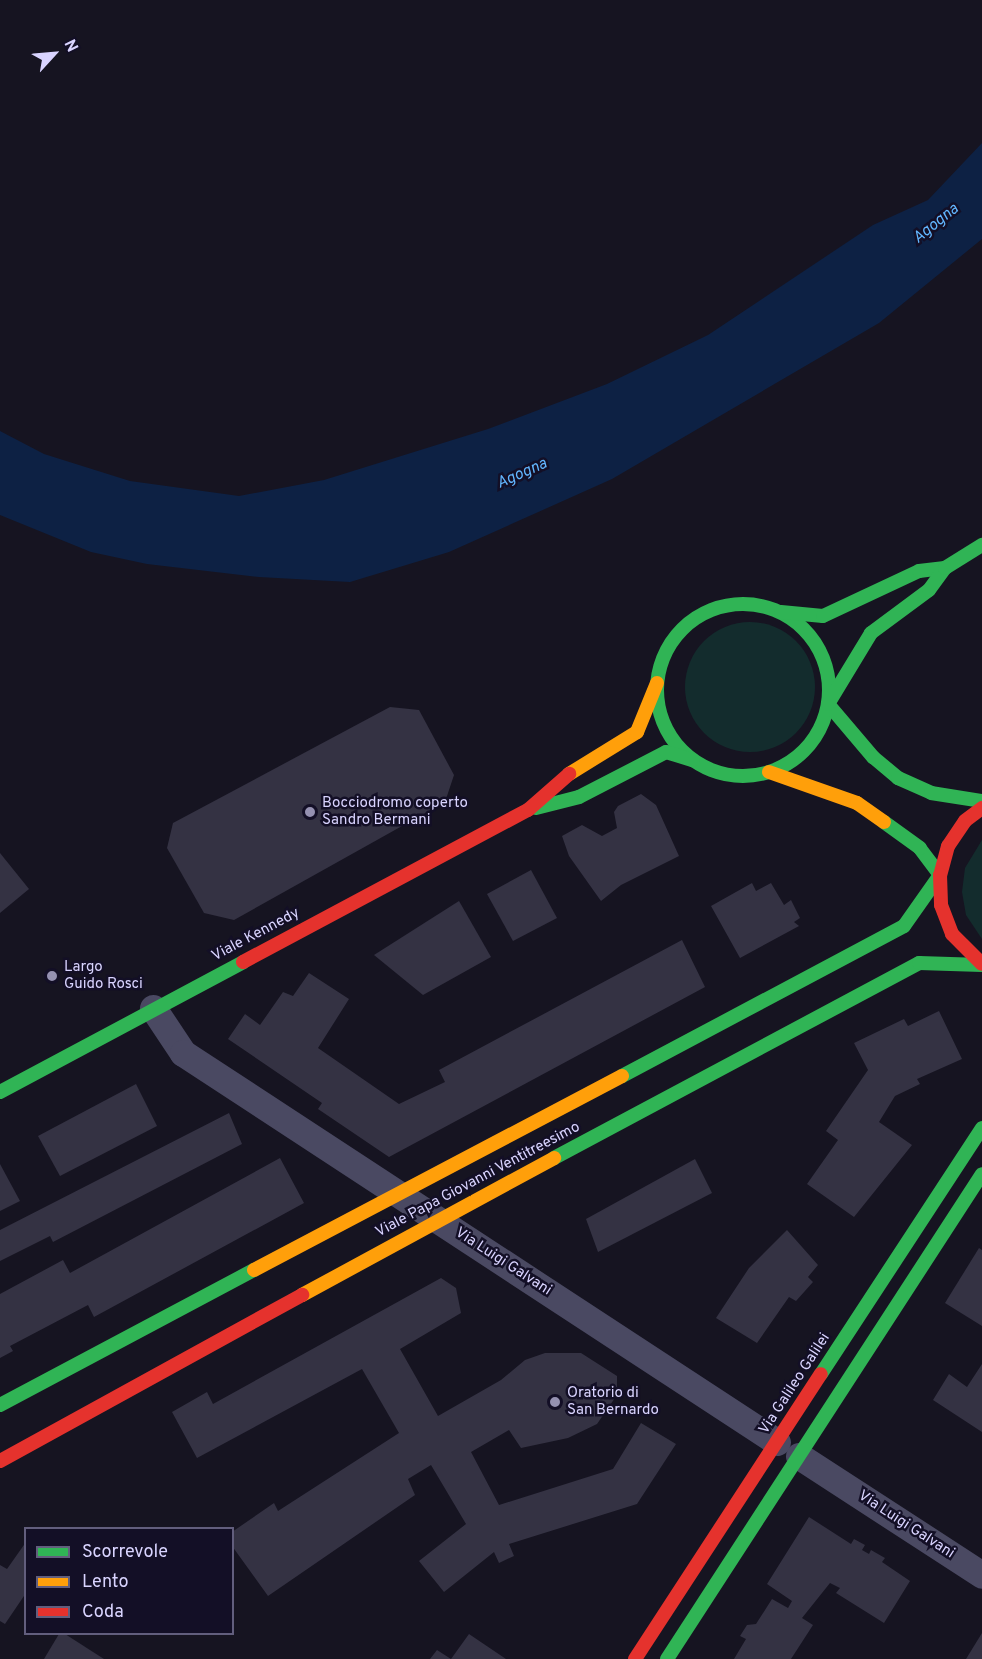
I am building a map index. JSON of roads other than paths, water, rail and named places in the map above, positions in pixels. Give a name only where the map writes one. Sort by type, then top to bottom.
[{"type":"street","points":[[528,810],[579,797],[666,752],[693,760],[720,773],[745,776],[769,772],[793,760],[812,742],[844,672],[871,633],[929,590],[945,568],[982,545]]},
{"type":"street","points":[[528,810],[568,775],[637,732],[657,684],[663,656],[678,632],[700,615],[726,605],[754,604],[781,612],[824,616],[919,571],[945,568]]},
{"type":"street","points":[[781,612],[804,628],[820,651],[828,676],[828,704],[873,757],[898,778],[931,793],[982,801]]},
{"type":"street","points":[[657,684],[660,713],[672,740],[693,760]]},
{"type":"street","points":[[769,772],[857,803],[920,848],[940,875]]},
{"type":"street","points":[[982,808],[965,820],[948,846],[940,875],[941,906],[952,934],[982,964]]},
{"type":"street","name":"Viale Kennedy","points":[[0,1092],[153,1008],[528,810]]},
{"type":"street","name":"Viale Papa Giovanni Ventitreesimo","points":[[0,1405],[396,1192],[904,926],[940,875]]},
{"type":"street","name":"Viale Papa Giovanni Ventitreesimo","points":[[0,1461],[437,1220],[919,963],[982,964]]},
{"type":"street","name":"Via Luigi Galvani","points":[[153,1008],[183,1053],[982,1575]]},
{"type":"street","name":"Via Galileo Galilei","points":[[668,1659],[788,1449],[982,1128]]},
{"type":"street","name":"Via Galileo Galilei","points":[[635,1659],[788,1449],[982,1174]]},
{"type":"water","name":"Agogna","points":[[982,143],[982,239],[879,323],[612,479],[449,552],[350,582],[259,577],[147,564],[91,552],[0,515],[0,431],[44,454],[130,481],[239,496],[324,480],[488,429],[607,384],[708,335],[873,225],[928,200]]},
{"type":"place","name":"Bocciodromo coperto Sandro Bermani","points":[[310,812]]},
{"type":"place","name":"Largo Guido Rosci","points":[[52,976]]},
{"type":"place","name":"Oratorio di San Bernardo","points":[[555,1402]]}]
